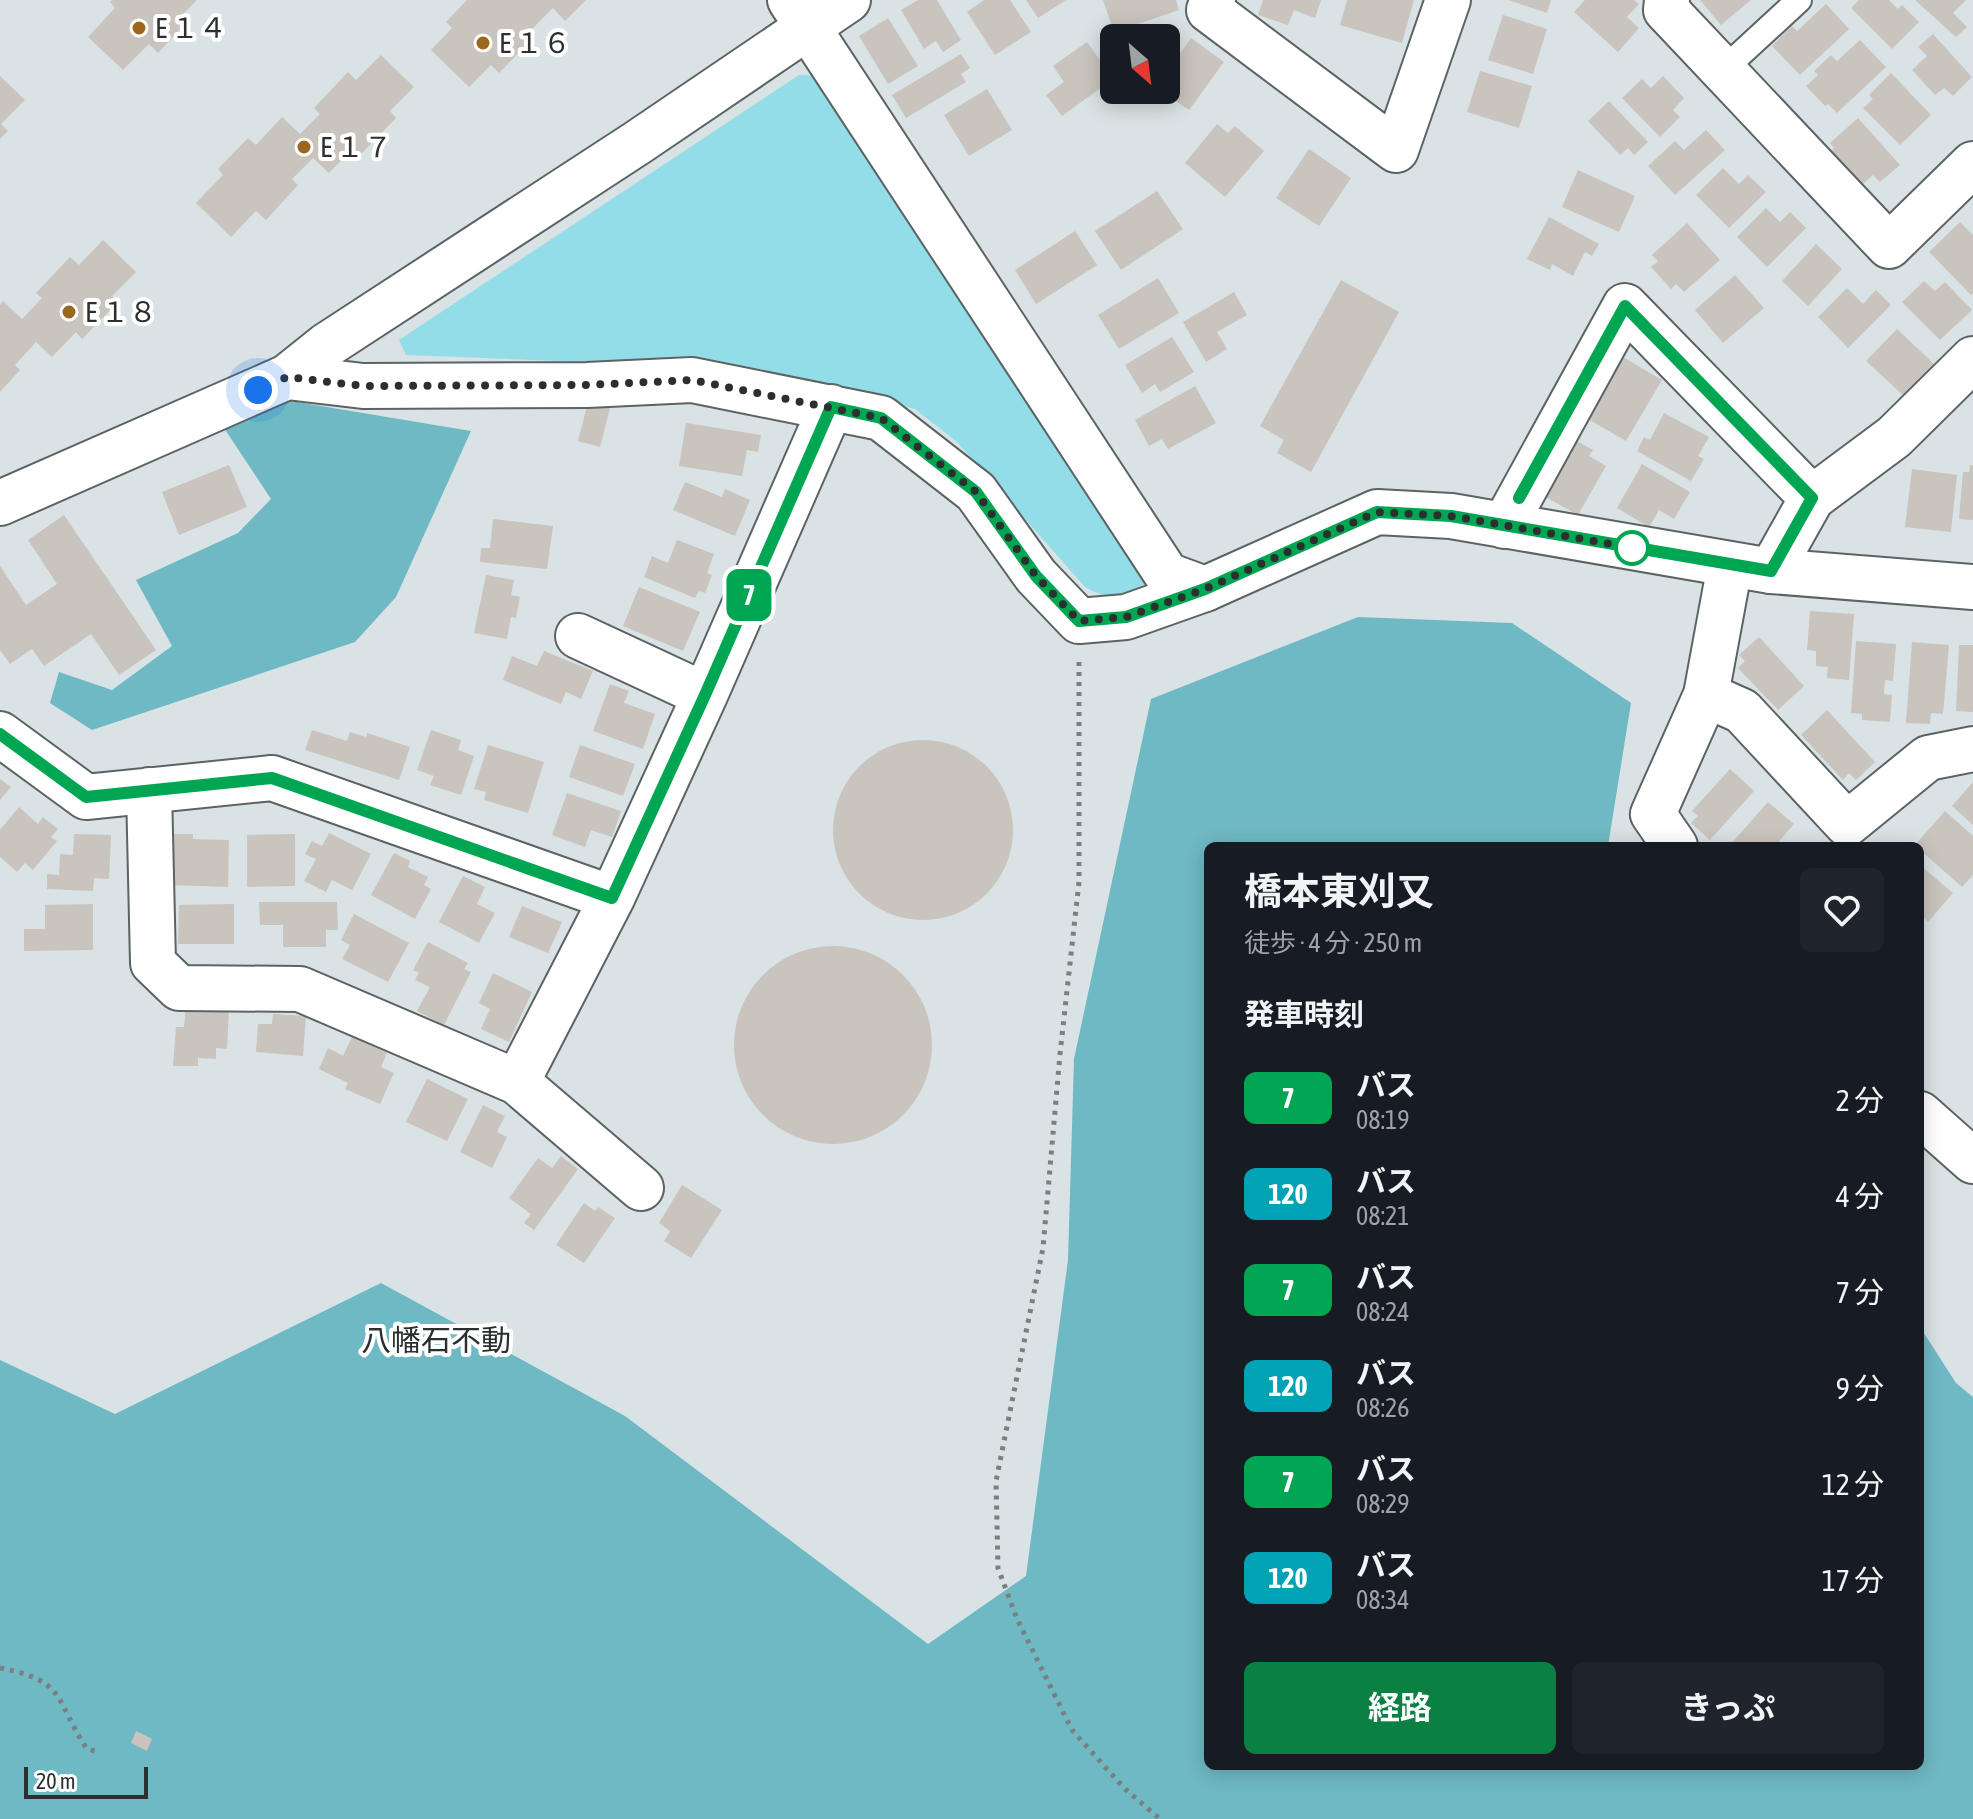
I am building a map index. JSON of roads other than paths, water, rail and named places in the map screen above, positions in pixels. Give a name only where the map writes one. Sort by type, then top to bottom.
[{"type":"street","points":[[0,503],[287,377],[327,345],[637,143],[798,13],[848,0]]},
{"type":"street","points":[[1213,0],[1209,10],[1396,150],[1448,0]]},
{"type":"street","points":[[1667,0],[1666,10],[1889,246],[1973,164]]},
{"type":"street","points":[[798,13],[1167,575],[1205,589]]},
{"type":"street","points":[[1504,526],[1625,306],[1812,498]]},
{"type":"street","points":[[1672,842],[1653,814],[1706,695],[1750,568],[1812,498],[1894,437],[1973,359]]},
{"type":"street","points":[[287,377],[363,386],[587,385],[692,380],[881,418],[976,492],[1036,576],[1079,621],[1126,617],[1205,589],[1377,512],[1451,516],[1750,568],[1973,587]]},
{"type":"street","points":[[517,1082],[612,898],[831,407]]},
{"type":"street","points":[[578,636],[705,695]]},
{"type":"street","points":[[1706,695],[1742,711],[1847,824],[1928,758],[1973,749]]},
{"type":"street","points":[[0,734],[86,797],[272,778],[612,898]]},
{"type":"street","points":[[149,790],[153,963],[179,988],[300,989],[517,1082],[641,1188]]},
{"type":"street","points":[[1924,1118],[1973,1161]]},
{"type":"lane","points":[[1723,70],[1799,0]]},
{"type":"place","name":"E １４","points":[[139,28]]},
{"type":"place","name":"E １６","points":[[483,43]]},
{"type":"place","name":"E １７","points":[[304,147]]},
{"type":"place","name":"E １８","points":[[69,312]]},
{"type":"district","name":"八幡石不動","points":[[436,1341]]}]
